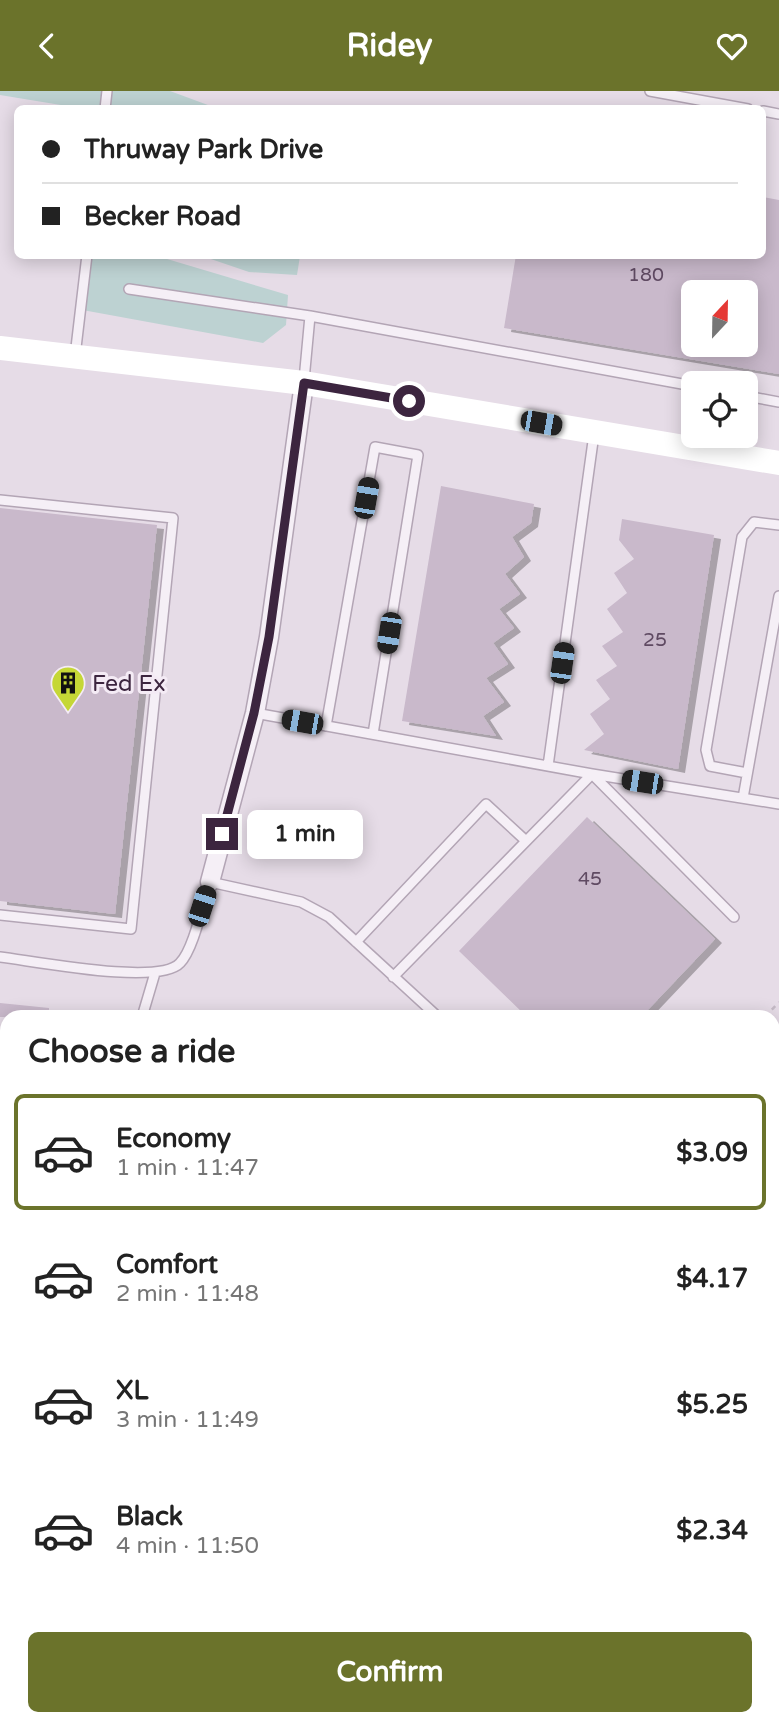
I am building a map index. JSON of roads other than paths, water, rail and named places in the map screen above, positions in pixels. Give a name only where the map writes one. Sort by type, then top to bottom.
[{"type":"main road","points":[[0,348],[304,383],[779,463]]},
{"type":"street","points":[[210,882],[254,713],[269,637],[304,383]]},
{"type":"lane","points":[[650,91],[726,105]]},
{"type":"lane","points":[[75,358],[87,259]]},
{"type":"lane","points":[[130,289],[310,316],[681,384]]},
{"type":"lane","points":[[304,383],[310,316]]},
{"type":"lane","points":[[758,398],[779,402]]},
{"type":"lane","points":[[548,766],[594,432]]},
{"type":"lane","points":[[326,726],[375,447],[418,455],[373,734]]},
{"type":"lane","points":[[0,500],[173,518],[131,929],[0,915]]},
{"type":"lane","points":[[747,773],[710,766],[706,750],[742,537],[754,522],[779,525]]},
{"type":"lane","points":[[743,798],[779,596]]},
{"type":"lane","points":[[254,713],[592,774],[779,804]]},
{"type":"lane","points":[[393,977],[525,839],[592,774]]},
{"type":"lane","points":[[592,774],[734,917]]},
{"type":"lane","points":[[356,942],[486,804],[525,839]]},
{"type":"lane","points":[[0,957],[143,975],[173,969],[182,961],[210,882],[301,902],[329,917],[430,1010]]},
{"type":"lane","points":[[144,1010],[155,974]]},
{"type":"place","name":"Fed Ex","points":[[68,713]]}]
